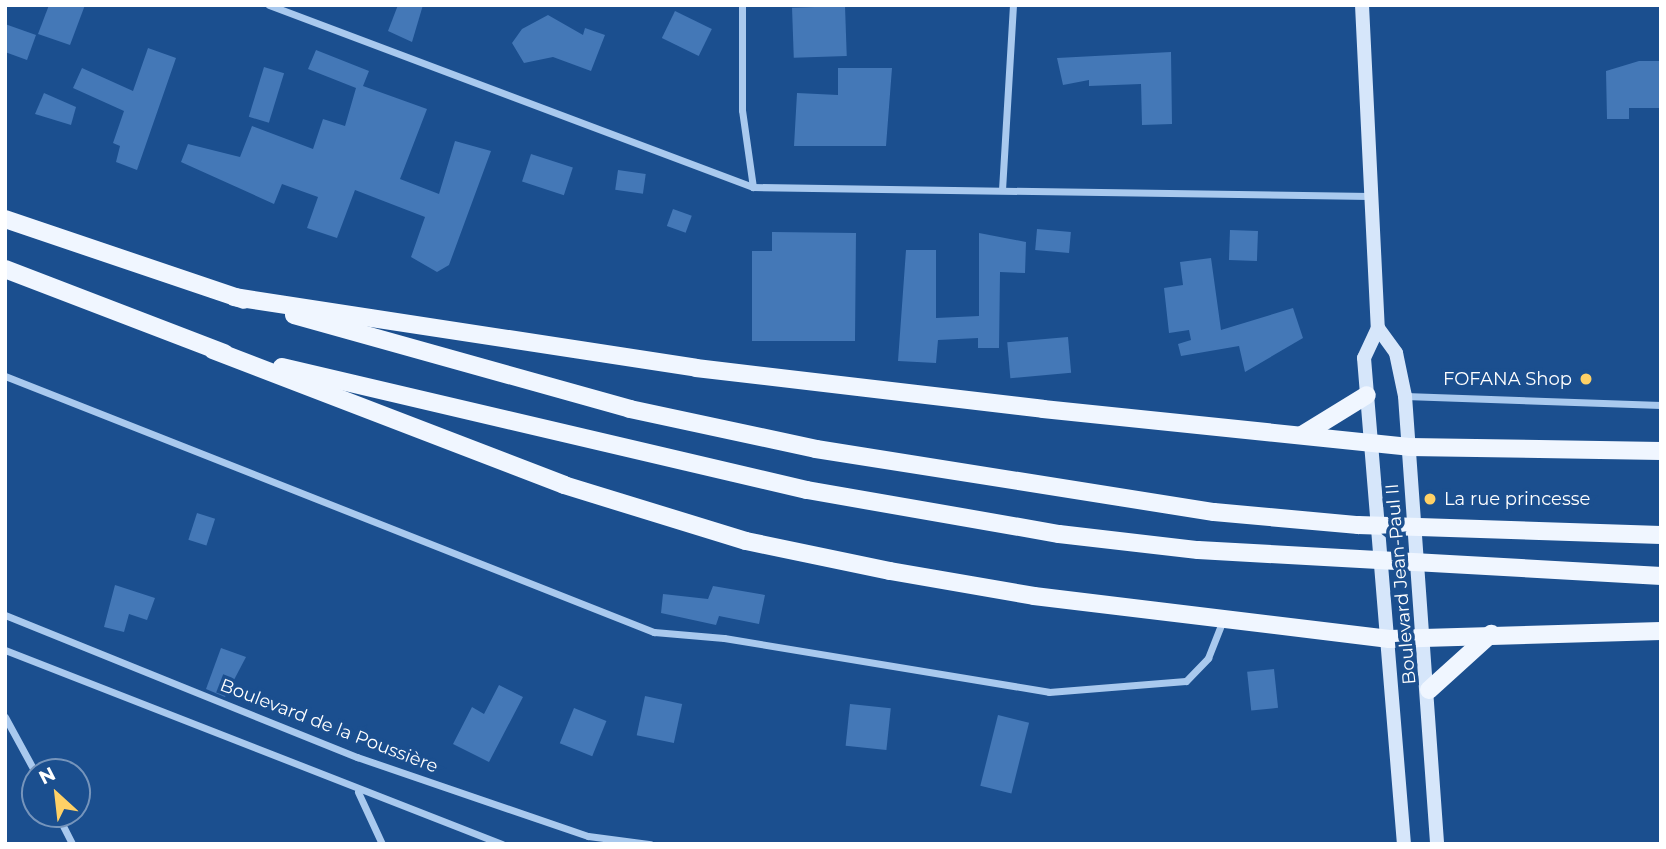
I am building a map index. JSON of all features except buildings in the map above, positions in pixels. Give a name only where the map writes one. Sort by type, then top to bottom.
[{"type":"main road","name":"Boulevard Jean-Paul II","points":[[1362,5],[1378,328],[1364,358],[1367,395],[1376,443],[1404,844]]},
{"type":"main road","points":[[5,219],[234,297],[442,360],[816,449],[1214,512],[1358,525],[1661,535]]},
{"type":"main road","points":[[5,270],[564,485],[746,541],[1034,596],[1389,639],[1661,631]]},
{"type":"main road","points":[[234,297],[696,368],[1409,447],[1661,451]]},
{"type":"main road","name":"Boulevard Jean-Paul II","points":[[1378,328],[1396,353],[1405,396],[1429,690],[1437,844]]},
{"type":"main road","points":[[213,350],[807,491],[1059,534],[1198,550],[1661,576]]},
{"type":"main road","points":[[1302,435],[1367,395]]},
{"type":"main road","points":[[1429,690],[1491,634]]},
{"type":"street","points":[[269,5],[753,187],[1370,196]]},
{"type":"street","points":[[742,5],[742,110],[753,187]]},
{"type":"street","points":[[1002,190],[1013,5]]},
{"type":"street","points":[[5,376],[654,632],[724,638],[1049,692],[1186,681],[1208,659],[1224,617]]},
{"type":"street","points":[[1405,396],[1661,405]]},
{"type":"street","name":"Boulevard de la Poussière","points":[[5,615],[357,757],[588,836],[650,844]]},
{"type":"street","points":[[5,650],[358,791],[502,844]]},
{"type":"street","points":[[5,717],[27,758]]},
{"type":"street","points":[[358,791],[382,844]]},
{"type":"street","points":[[64,828],[72,844]]},
{"type":"place","name":"FOFANA Shop","points":[[1586,379]]},
{"type":"place","name":"La rue princesse","points":[[1430,499]]}]
